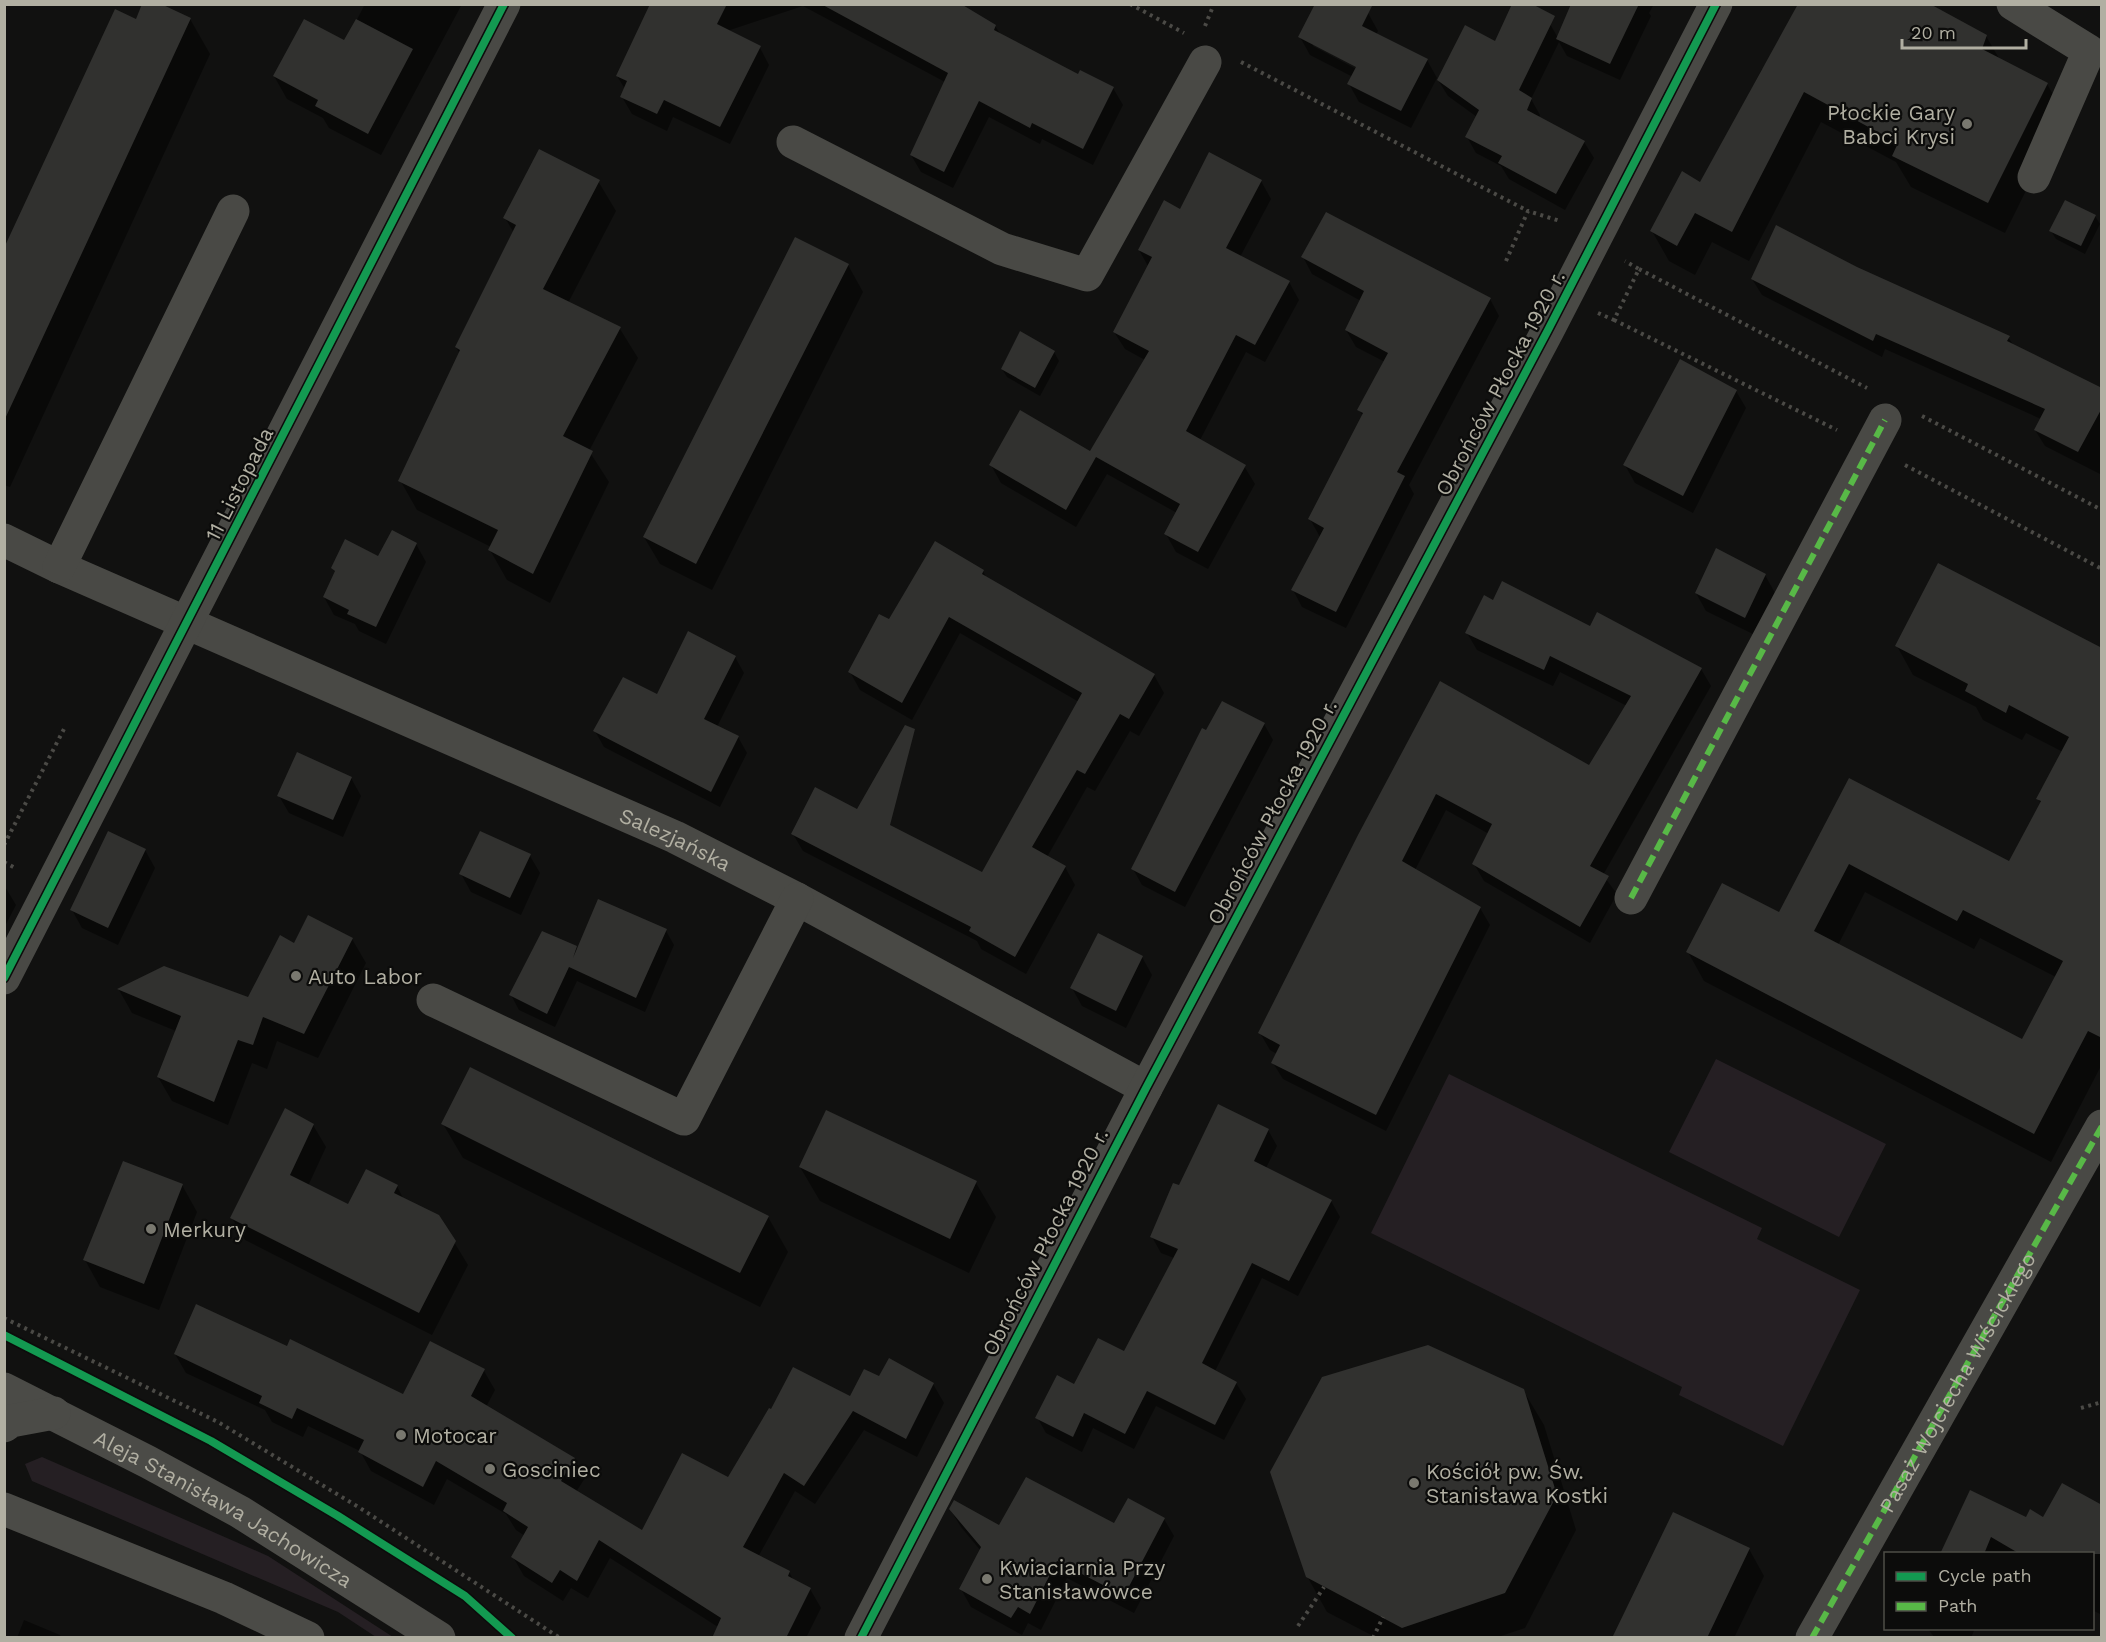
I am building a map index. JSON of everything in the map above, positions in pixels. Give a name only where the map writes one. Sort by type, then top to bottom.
[{"type":"main road","name":"Aleja Stanisława Jachowicza","points":[[4,1389],[54,1413],[240,1512],[439,1638]]},
{"type":"main road","points":[[4,1426],[11,1421],[54,1413]]},
{"type":"main road","points":[[10,1505],[224,1598],[308,1638]]},
{"type":"street","name":"11 Listopada","points":[[4,978],[504,4]]},
{"type":"street","name":"Obrońców Płocka 1920 r.","points":[[861,1638],[1146,1088],[1543,341],[1716,4]]},
{"type":"street","points":[[2013,4],[2089,51],[2034,177]]},
{"type":"street","points":[[793,142],[1002,249],[1087,274],[1208,51]]},
{"type":"street","points":[[59,567],[233,211]]},
{"type":"street","points":[[1631,898],[1885,420]]},
{"type":"street","name":"Salezjańska","points":[[4,540],[59,567],[675,837],[797,899],[1146,1088]]},
{"type":"street","points":[[433,1000],[684,1119],[797,899]]},
{"type":"street","name":"Pasaż Wojciecha Wiścickiego","points":[[1812,1638],[2102,1126]]},
{"type":"path","points":[[1130,4],[1208,51],[1528,211],[1567,223]]},
{"type":"path","points":[[1506,261],[1528,211]]},
{"type":"path","points":[[4,845],[65,727]]},
{"type":"path","points":[[4,862],[24,873]]},
{"type":"path","points":[[4,1318],[218,1422],[360,1508],[560,1638]]},
{"type":"path","points":[[2081,1408],[2102,1402]]},
{"type":"path","points":[[1298,1626],[1324,1587]]},
{"type":"path","points":[[1372,1638],[1383,1617]]},
{"type":"shaded area","points":[[1716,1059],[1886,1144],[1839,1237],[1669,1152]]},
{"type":"shaded area","points":[[1449,1074],[1762,1228],[1757,1239],[1860,1290],[1783,1446],[1679,1395],[1682,1387],[1371,1233]]},
{"type":"shaded area","points":[[42,1457],[268,1556],[393,1637],[376,1637],[338,1612],[32,1481],[25,1464]]},
{"type":"building","points":[[142,4],[161,4],[191,18],[4,421],[4,248],[115,9],[136,19]]},
{"type":"building","points":[[650,4],[727,4],[717,24],[761,46],[720,127],[664,100],[657,114],[620,97],[627,81],[616,76]]},
{"type":"building","points":[[821,4],[961,4],[996,25],[994,30],[1078,74],[1080,70],[1114,87],[1083,149],[1032,123],[1030,128],[979,101],[944,172],[910,155],[948,73]]},
{"type":"building","points":[[1315,4],[1373,4],[1362,26],[1428,59],[1401,111],[1347,84],[1356,67],[1298,37]]},
{"type":"building","points":[[1512,4],[1532,4],[1555,16],[1519,90],[1532,98],[1527,110],[1585,141],[1556,194],[1498,163],[1502,156],[1465,137],[1479,110],[1437,80],[1465,25],[1495,41]]},
{"type":"building","points":[[1571,4],[1639,4],[1610,64],[1556,39]]},
{"type":"building","points":[[1798,4],[1930,4],[1987,35],[1982,49],[2048,83],[1988,203],[1892,156],[1898,143],[1804,92],[1732,232],[1695,213],[1677,246],[1650,231],[1682,171],[1700,182]]},
{"type":"building","points":[[304,19],[344,40],[356,19],[413,49],[368,134],[315,106],[318,100],[273,76]]},
{"type":"building","points":[[539,149],[600,180],[543,289],[621,327],[563,436],[593,451],[533,574],[488,550],[498,530],[398,481],[460,350],[455,347],[516,225],[503,218]]},
{"type":"building","points":[[1209,152],[1262,180],[1226,248],[1290,281],[1255,345],[1236,335],[1186,431],[1246,465],[1198,552],[1164,534],[1180,504],[1096,457],[1066,510],[989,465],[1020,410],[1090,451],[1149,351],[1113,332],[1152,257],[1138,250],[1164,200],[1180,209]]},
{"type":"building","points":[[2065,200],[2096,215],[2081,246],[2049,231]]},
{"type":"building","points":[[1326,212],[1491,298],[1397,472],[1405,476],[1336,612],[1291,590],[1324,528],[1308,519],[1363,413],[1357,410],[1388,353],[1345,330],[1364,291],[1301,257]]},
{"type":"building","points":[[1776,225],[1857,267],[2010,336],[2007,341],[2102,388],[2102,408],[2078,452],[2034,430],[2045,409],[1876,334],[1873,341],[1751,279]]},
{"type":"building","points":[[795,237],[849,264],[696,564],[643,537]]},
{"type":"building","points":[[1020,331],[1055,351],[1035,388],[1001,369]]},
{"type":"building","points":[[1680,359],[1737,390],[1683,496],[1623,465]]},
{"type":"building","points":[[392,530],[417,543],[376,627],[347,614],[349,610],[323,597],[335,571],[331,568],[345,539],[378,556]]},
{"type":"building","points":[[935,541],[984,570],[982,574],[1155,674],[1129,719],[1120,714],[1085,774],[1077,770],[1032,847],[1066,866],[1015,957],[969,931],[971,927],[791,834],[815,787],[857,809],[905,725],[915,729],[890,825],[982,872],[1082,693],[949,617],[902,703],[848,672],[879,614],[889,619]]},
{"type":"building","points":[[1716,548],[1766,574],[1745,618],[1695,593]]},
{"type":"building","points":[[1938,563],[2102,648],[2102,1038],[2088,1031],[2034,1134],[1686,952],[1722,883],[1779,912],[1849,778],[2009,861],[2041,801],[2036,799],[2069,737],[2009,705],[2006,713],[1965,691],[1968,684],[1895,646]],"holes":[[[1849,864],[1957,921],[1963,910],[2063,961],[2022,1039],[1814,931]]]},
{"type":"building","points":[[1502,581],[1590,626],[1597,612],[1702,668],[1590,866],[1609,876],[1580,927],[1472,864],[1492,824],[1436,794],[1402,861],[1481,907],[1376,1115],[1271,1063],[1280,1045],[1258,1033],[1358,835],[1440,681],[1589,765],[1631,696],[1550,656],[1544,670],[1465,633],[1484,595],[1493,600]]},
{"type":"building","points":[[688,631],[736,656],[704,719],[739,736],[711,792],[593,731],[623,677],[657,694]]},
{"type":"building","points":[[1222,701],[1265,723],[1175,892],[1131,869],[1202,728],[1206,730]]},
{"type":"building","points":[[297,752],[352,777],[333,820],[277,796]]},
{"type":"building","points":[[108,831],[146,849],[108,928],[70,910]]},
{"type":"building","points":[[480,831],[531,854],[510,898],[459,874]]},
{"type":"building","points":[[598,899],[667,929],[636,998],[569,967],[547,1014],[509,995],[542,931],[577,946],[573,958]]},
{"type":"building","name":"Auto Labor","points":[[308,915],[353,938],[304,1034],[263,1017],[253,1045],[238,1040],[214,1102],[157,1077],[181,1016],[117,989],[164,966],[248,997],[280,935],[294,943]]},
{"type":"building","points":[[1098,933],[1143,956],[1116,1011],[1070,988]]},
{"type":"building","points":[[470,1067],[769,1216],[740,1273],[441,1124]]},
{"type":"building","points":[[1218,1104],[1269,1129],[1254,1161],[1332,1200],[1289,1281],[1252,1263],[1202,1363],[1237,1382],[1215,1425],[1147,1391],[1125,1434],[1084,1413],[1073,1437],[1035,1418],[1057,1375],[1074,1384],[1098,1338],[1124,1351],[1178,1249],[1150,1237],[1173,1183],[1179,1185]]},
{"type":"building","points":[[285,1108],[314,1124],[290,1175],[348,1204],[366,1169],[398,1185],[394,1193],[439,1215],[456,1241],[419,1313],[230,1218]]},
{"type":"building","points":[[826,1110],[977,1181],[950,1239],[799,1167]]},
{"type":"building","name":"Merkury","points":[[123,1161],[183,1184],[144,1284],[83,1260]]},
{"type":"building","points":[[196,1304],[287,1346],[290,1339],[403,1394],[430,1341],[485,1369],[471,1396],[575,1458],[561,1481],[642,1530],[682,1453],[728,1477],[769,1408],[771,1409],[793,1367],[850,1396],[864,1369],[879,1376],[889,1358],[934,1383],[906,1439],[853,1411],[804,1486],[784,1473],[743,1547],[790,1571],[788,1576],[811,1588],[786,1638],[712,1638],[721,1618],[599,1540],[577,1581],[560,1570],[552,1583],[511,1557],[528,1527],[503,1511],[507,1503],[436,1461],[423,1487],[358,1452],[364,1440],[297,1408],[292,1419],[259,1403],[262,1396],[174,1354]]},
{"type":"building","name":"Kościół pw. Św. Stanisława Kostki","points":[[1428,1345],[1524,1389],[1557,1495],[1505,1593],[1402,1628],[1306,1577],[1270,1472],[1322,1377]]},
{"type":"building","points":[[1026,1477],[1114,1523],[1128,1498],[1165,1518],[1124,1596],[1057,1561],[1030,1614],[1018,1607],[1011,1618],[959,1589],[981,1547],[949,1509],[954,1500],[999,1525]]},
{"type":"building","points":[[2062,1483],[2102,1505],[2102,1554],[2094,1554],[2094,1552],[2017,1552],[1991,1537],[1985,1552],[1941,1552],[1970,1490],[2026,1517],[2030,1509],[2043,1517]]},
{"type":"building","points":[[1673,1512],[1750,1548],[1707,1638],[1612,1638]]},
{"type":"marked path","points":[[1631,898],[1885,420]]},
{"type":"marked path","points":[[1812,1638],[2102,1126]]},
{"type":"cycle path","points":[[4,978],[504,4]]},
{"type":"cycle path","points":[[861,1638],[1146,1088],[1548,330],[1716,4]]},
{"type":"cycle path","points":[[4,1335],[211,1441],[338,1516],[465,1596],[512,1638]]},
{"type":"place","name":"Płockie Gary Babci Krysi","points":[[1967,124]]},
{"type":"place","name":"Auto Labor","points":[[296,976]]},
{"type":"place","name":"Merkury","points":[[151,1229]]},
{"type":"place","name":"Motocar","points":[[401,1435]]},
{"type":"place","name":"Gosciniec","points":[[490,1469]]},
{"type":"place","name":"Kościół pw. Św. Stanisława Kostki","points":[[1414,1483]]},
{"type":"place","name":"Kwiaciarnia Przy Stanisławówce","points":[[987,1579]]}]
